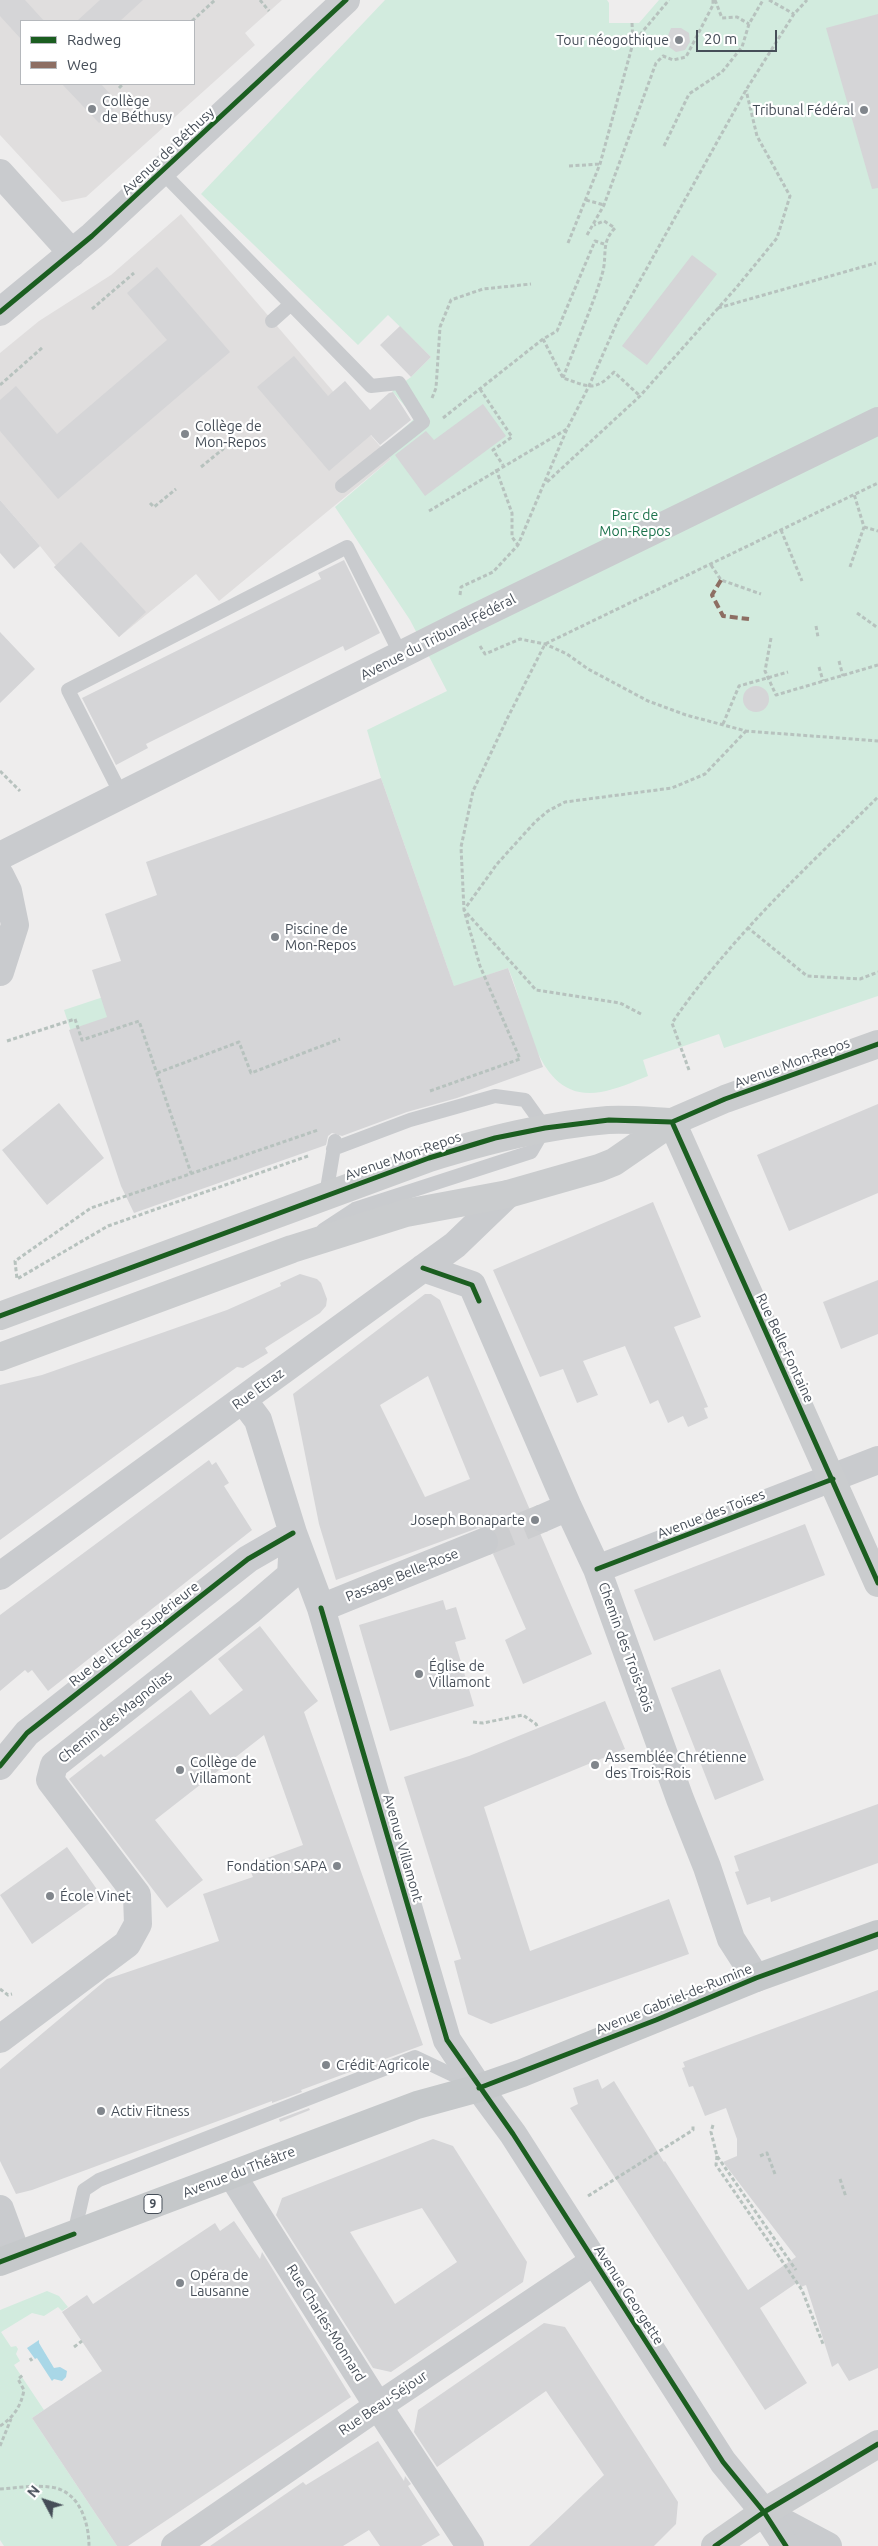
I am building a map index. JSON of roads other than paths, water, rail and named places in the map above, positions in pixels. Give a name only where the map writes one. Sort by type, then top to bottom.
[{"type":"main road","name":"Avenue Mon-Repos","points":[[0,1356],[292,1249],[406,1213],[508,1194],[573,1177],[614,1162],[672,1122],[732,1096],[878,1044]]},
{"type":"main road","name":"Avenue Mon-Repos","points":[[0,1316],[237,1230],[326,1194],[429,1158],[495,1138],[545,1128],[609,1120],[672,1122]]},
{"type":"main road","name":"Rue Belle-Fontaine","points":[[672,1122],[713,1218],[833,1478],[878,1583]]},
{"type":"main road","name":"Avenue Gabriel-de-Rumine","points":[[479,2088],[656,2020],[756,1978],[878,1934]]},
{"type":"main road","name":"Avenue du Théâtre","points":[[9,2258],[417,2105],[479,2088]]},
{"type":"main road","points":[[715,2546],[764,2512],[878,2444]]},
{"type":"street","name":"Avenue de Béthusy","points":[[0,312],[72,253],[162,172],[346,0]]},
{"type":"street","points":[[0,173],[72,253]]},
{"type":"street","name":"Avenue du Tribunal-Fédéral","points":[[0,856],[400,655],[878,421]]},
{"type":"street","points":[[0,875],[8,891],[15,925],[0,972]]},
{"type":"street","name":"Rue Etraz","points":[[0,1576],[244,1400],[454,1245],[508,1194]]},
{"type":"street","name":"Chemin des Trois-Rois","points":[[423,1268],[472,1285],[568,1507],[598,1569],[731,1938],[756,1978]]},
{"type":"street","name":"Avenue Villamont","points":[[244,1400],[258,1420],[294,1533],[321,1608],[447,2040],[479,2088]]},
{"type":"street","name":"Avenue des Toises","points":[[598,1569],[878,1460]]},
{"type":"street","points":[[543,1518],[568,1507]]},
{"type":"street","name":"Rue de l'Ecole-Supérieure","points":[[0,1766],[27,1733],[248,1559],[294,1533]]},
{"type":"street","name":"Chemin des Magnolias","points":[[0,2039],[127,1944],[138,1924],[137,1895],[50,1780],[54,1765],[242,1618],[291,1576],[294,1533]]},
{"type":"street","name":"Passage Belle-Rose","points":[[321,1608],[484,1542]]},
{"type":"street","name":"Avenue Georgette","points":[[479,2088],[513,2134],[593,2262],[723,2462],[764,2512],[786,2546]]},
{"type":"street","name":"Rue Charles-Monnard","points":[[232,2175],[378,2406],[470,2546]]},
{"type":"street","points":[[0,2209],[9,2258]]},
{"type":"street","name":"Rue Beau-Séjour","points":[[175,2546],[378,2406],[593,2262]]},
{"type":"street","points":[[764,2512],[828,2546]]},
{"type":"lane","points":[[162,172],[371,386],[399,383],[423,422],[342,486]]},
{"type":"lane","points":[[272,321],[290,304]]},
{"type":"lane","points":[[122,796],[68,690],[347,547],[400,655]]},
{"type":"lane","points":[[292,1249],[355,1209],[530,1152],[545,1128],[525,1100],[495,1096],[410,1120],[334,1145],[326,1194]]},
{"type":"lane","points":[[74,2234],[84,2190],[99,2180],[415,2057],[479,2088]]},
{"type":"water","points":[[39,2340],[54,2368],[60,2367],[67,2371],[66,2377],[62,2381],[54,2379],[52,2381],[37,2358],[35,2359],[27,2348]]},
{"type":"tunnel","points":[[484,1542],[543,1518]]},
{"type":"place","name":"Tour néogothique","points":[[679,40]]},
{"type":"place","name":"Collège de Béthusy","points":[[92,109]]},
{"type":"place","name":"Tribunal Fédéral","points":[[864,110]]},
{"type":"place","name":"Collège de Mon-Repos","points":[[185,434]]},
{"type":"place","name":"Piscine de Mon-Repos","points":[[275,937]]},
{"type":"place","name":"Joseph Bonaparte","points":[[535,1520]]},
{"type":"place","name":"Église de Villamont","points":[[419,1674]]},
{"type":"place","name":"Assemblée Chrétienne des Trois-Rois","points":[[595,1765]]},
{"type":"place","name":"Collège de Villamont","points":[[180,1770]]},
{"type":"place","name":"Fondation SAPA","points":[[337,1866]]},
{"type":"place","name":"École Vinet","points":[[50,1896]]},
{"type":"place","name":"Crédit Agricole","points":[[326,2065]]},
{"type":"place","name":"Activ Fitness","points":[[101,2111]]},
{"type":"place","name":"Opéra de Lausanne","points":[[180,2283]]},
{"type":"park label","name":"Parc de Mon-Repos","points":[[635,524]]}]
